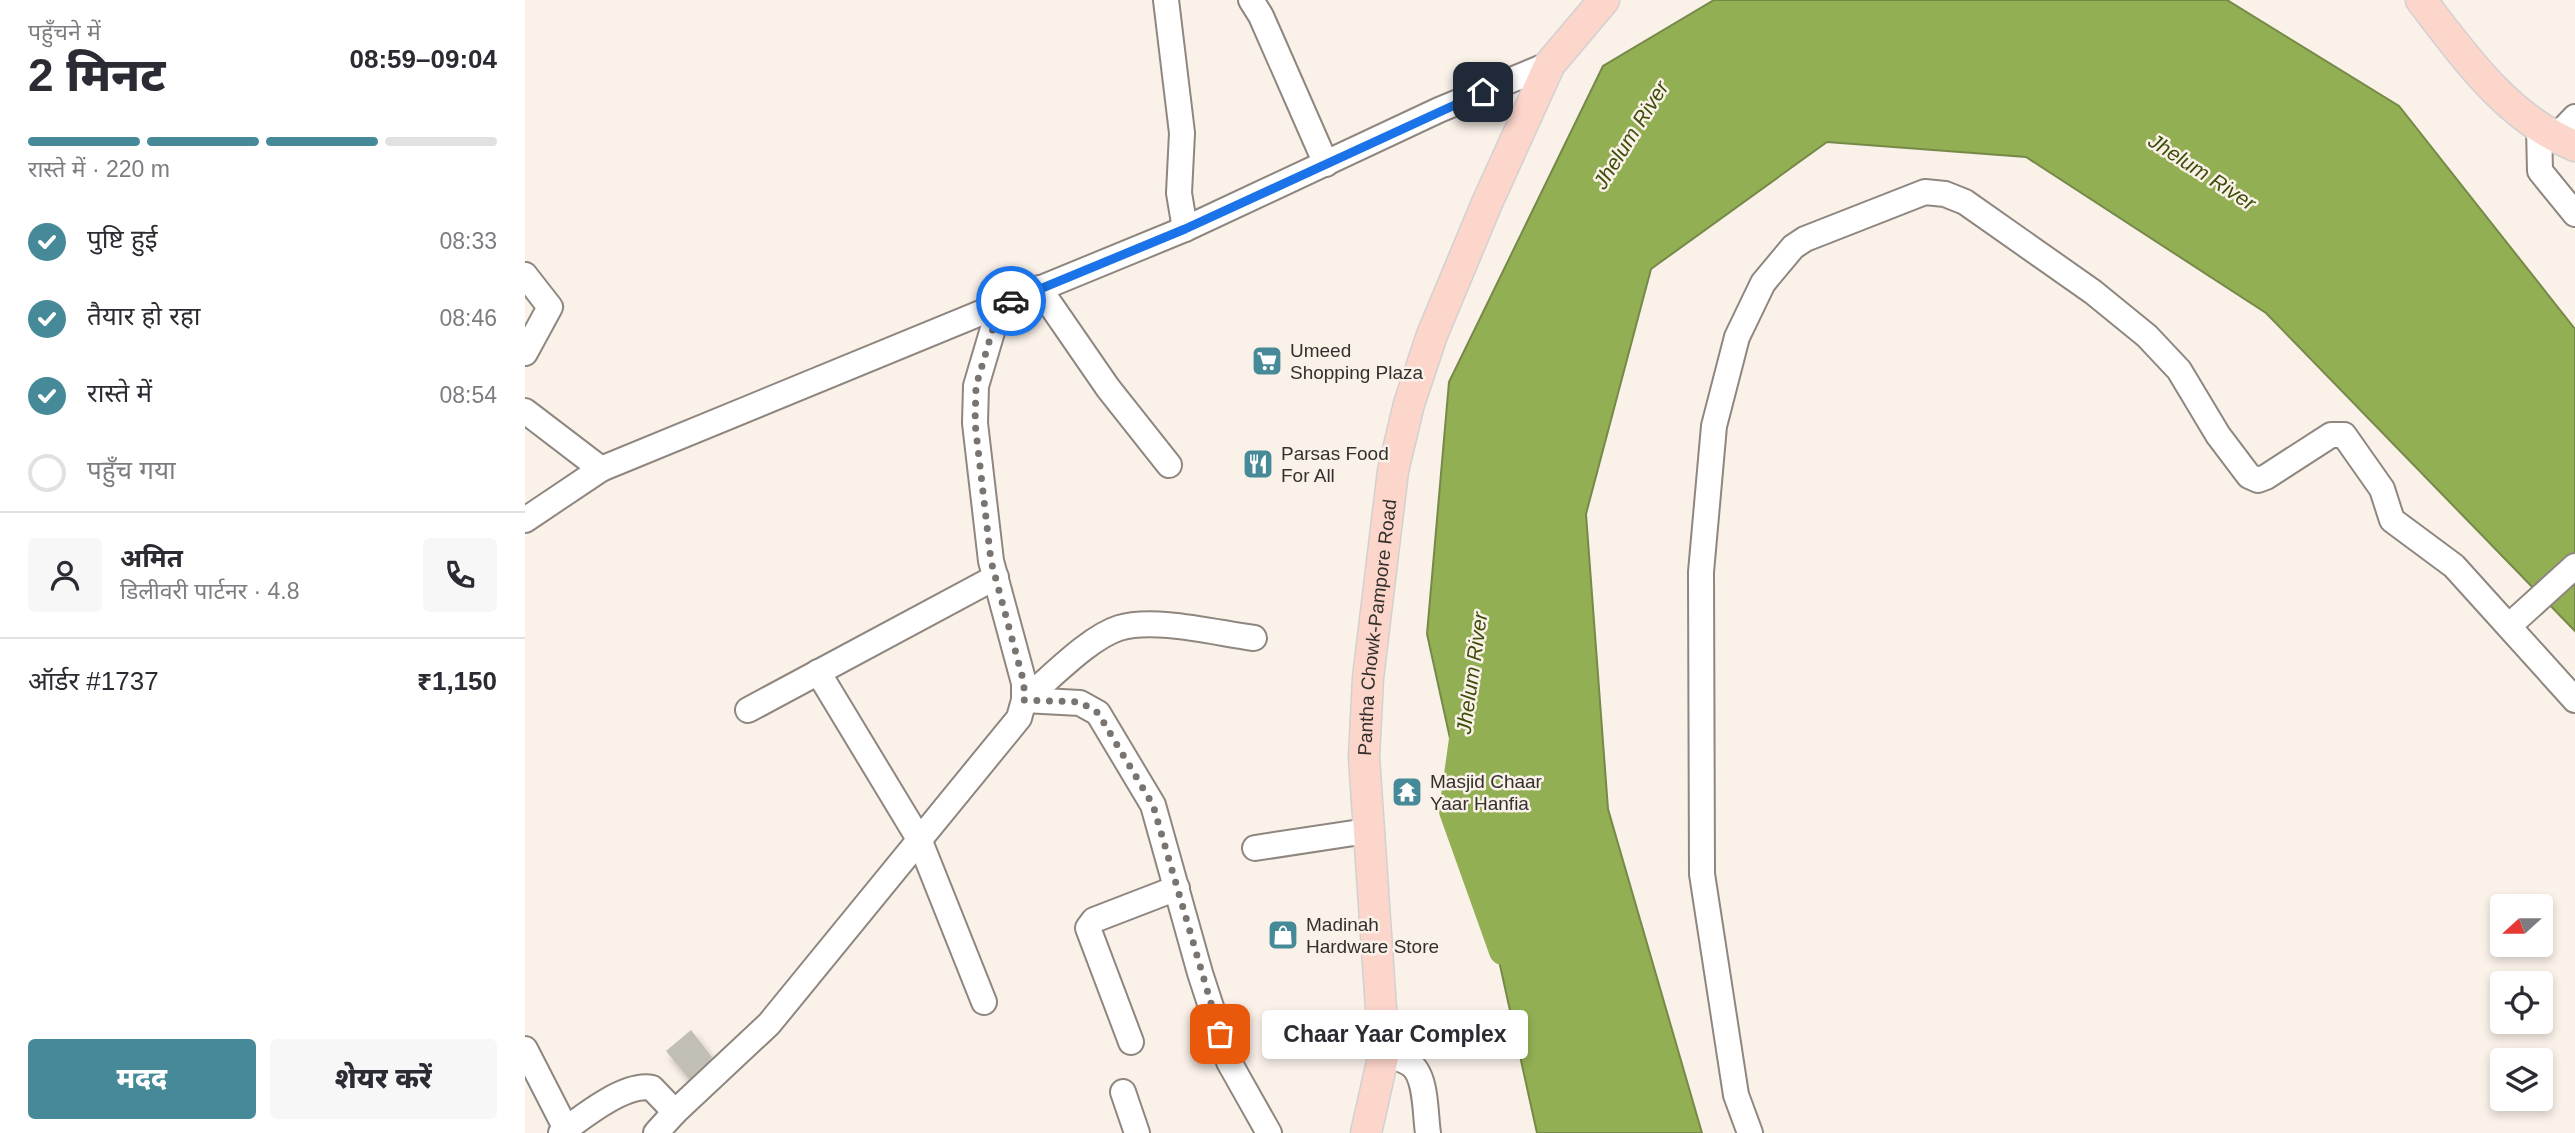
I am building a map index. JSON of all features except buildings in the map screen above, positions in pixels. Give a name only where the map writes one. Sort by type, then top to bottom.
[{"type":"main road","points":[[2421,0],[2500,96],[2561,132]]},
{"type":"main road","name":"Pantha Chowk-Pampore Road","points":[[1366,1133],[1384,1053],[1364,757],[1368,678],[1393,471],[1409,404],[1437,323],[1550,64],[1602,1]]},
{"type":"street","points":[[1167,0],[1182,132],[1179,193],[1185,229]]},
{"type":"street","points":[[1251,0],[1258,10],[1326,164]]},
{"type":"street","points":[[525,520],[601,469],[1185,229],[1439,110],[1550,64]]},
{"type":"street","points":[[2561,132],[2540,171],[2575,214]]},
{"type":"street","points":[[1750,1133],[1736,1095],[1702,874],[1701,572],[1714,426],[1737,337],[1763,283],[1793,247],[1805,239],[1926,192],[1945,194],[1965,201],[2093,292],[2167,355],[2218,435],[2249,476],[2258,480],[2266,477],[2331,435],[2344,435],[2382,489],[2392,520],[2454,566],[2575,700]]},
{"type":"street","points":[[525,275],[550,307],[525,353]]},
{"type":"street","points":[[1039,288],[1108,387],[1169,465]]},
{"type":"street","points":[[656,1133],[769,1024],[1019,718],[1024,700],[1024,683],[996,577],[985,515],[974,405],[976,386],[1000,305]]},
{"type":"street","points":[[525,411],[601,469]]},
{"type":"street","points":[[2510,625],[2575,566]]},
{"type":"street","points":[[748,710],[996,577]]},
{"type":"street","points":[[1024,700],[1101,637],[1119,628],[1140,624],[1254,638]]},
{"type":"street","points":[[818,672],[919,839],[984,1002]]},
{"type":"street","points":[[1024,700],[1080,702],[1098,713],[1153,805],[1200,973],[1229,1062],[1269,1133]]},
{"type":"street","points":[[1255,848],[1367,831]]},
{"type":"street","points":[[1131,1042],[1088,928],[1094,920],[1177,888]]},
{"type":"street","points":[[525,1049],[563,1131],[634,1087],[652,1088],[675,1112]]},
{"type":"street","points":[[1384,1053],[1411,1064],[1416,1070],[1421,1082],[1428,1133]]},
{"type":"street","points":[[1123,1092],[1137,1133]]},
{"type":"water","points":[[1714,0],[2227,0],[2399,106],[2575,329],[2575,631],[2266,313],[2026,157],[1827,142],[1651,269],[1586,514],[1608,809],[1702,1133],[1537,1133],[1427,634],[1449,382],[1603,66]]},
{"type":"waterway","name":"Jhelum River","points":[[1464,732],[1453,811],[1503,951]]},
{"type":"way so far","points":[[1011,301],[1000,305],[976,386],[974,405],[991,561],[1024,683],[1024,700],[1080,702],[1098,713],[1153,805],[1161,824],[1200,973],[1220,1034]]},
{"type":"place","name":"Umeed Shopping Plaza","points":[[1267,361]]},
{"type":"place","name":"Parsas Food For All","points":[[1258,464]]},
{"type":"place","name":"Masjid Chaar Yaar Hanfia","points":[[1407,792]]},
{"type":"place","name":"Madinah Hardware Store","points":[[1283,935]]},
{"type":"place","name":"Chaar Yaar Complex","points":[[1220,1034]]},
{"type":"route","points":[[1011,301],[1185,229],[1483,92]]}]
